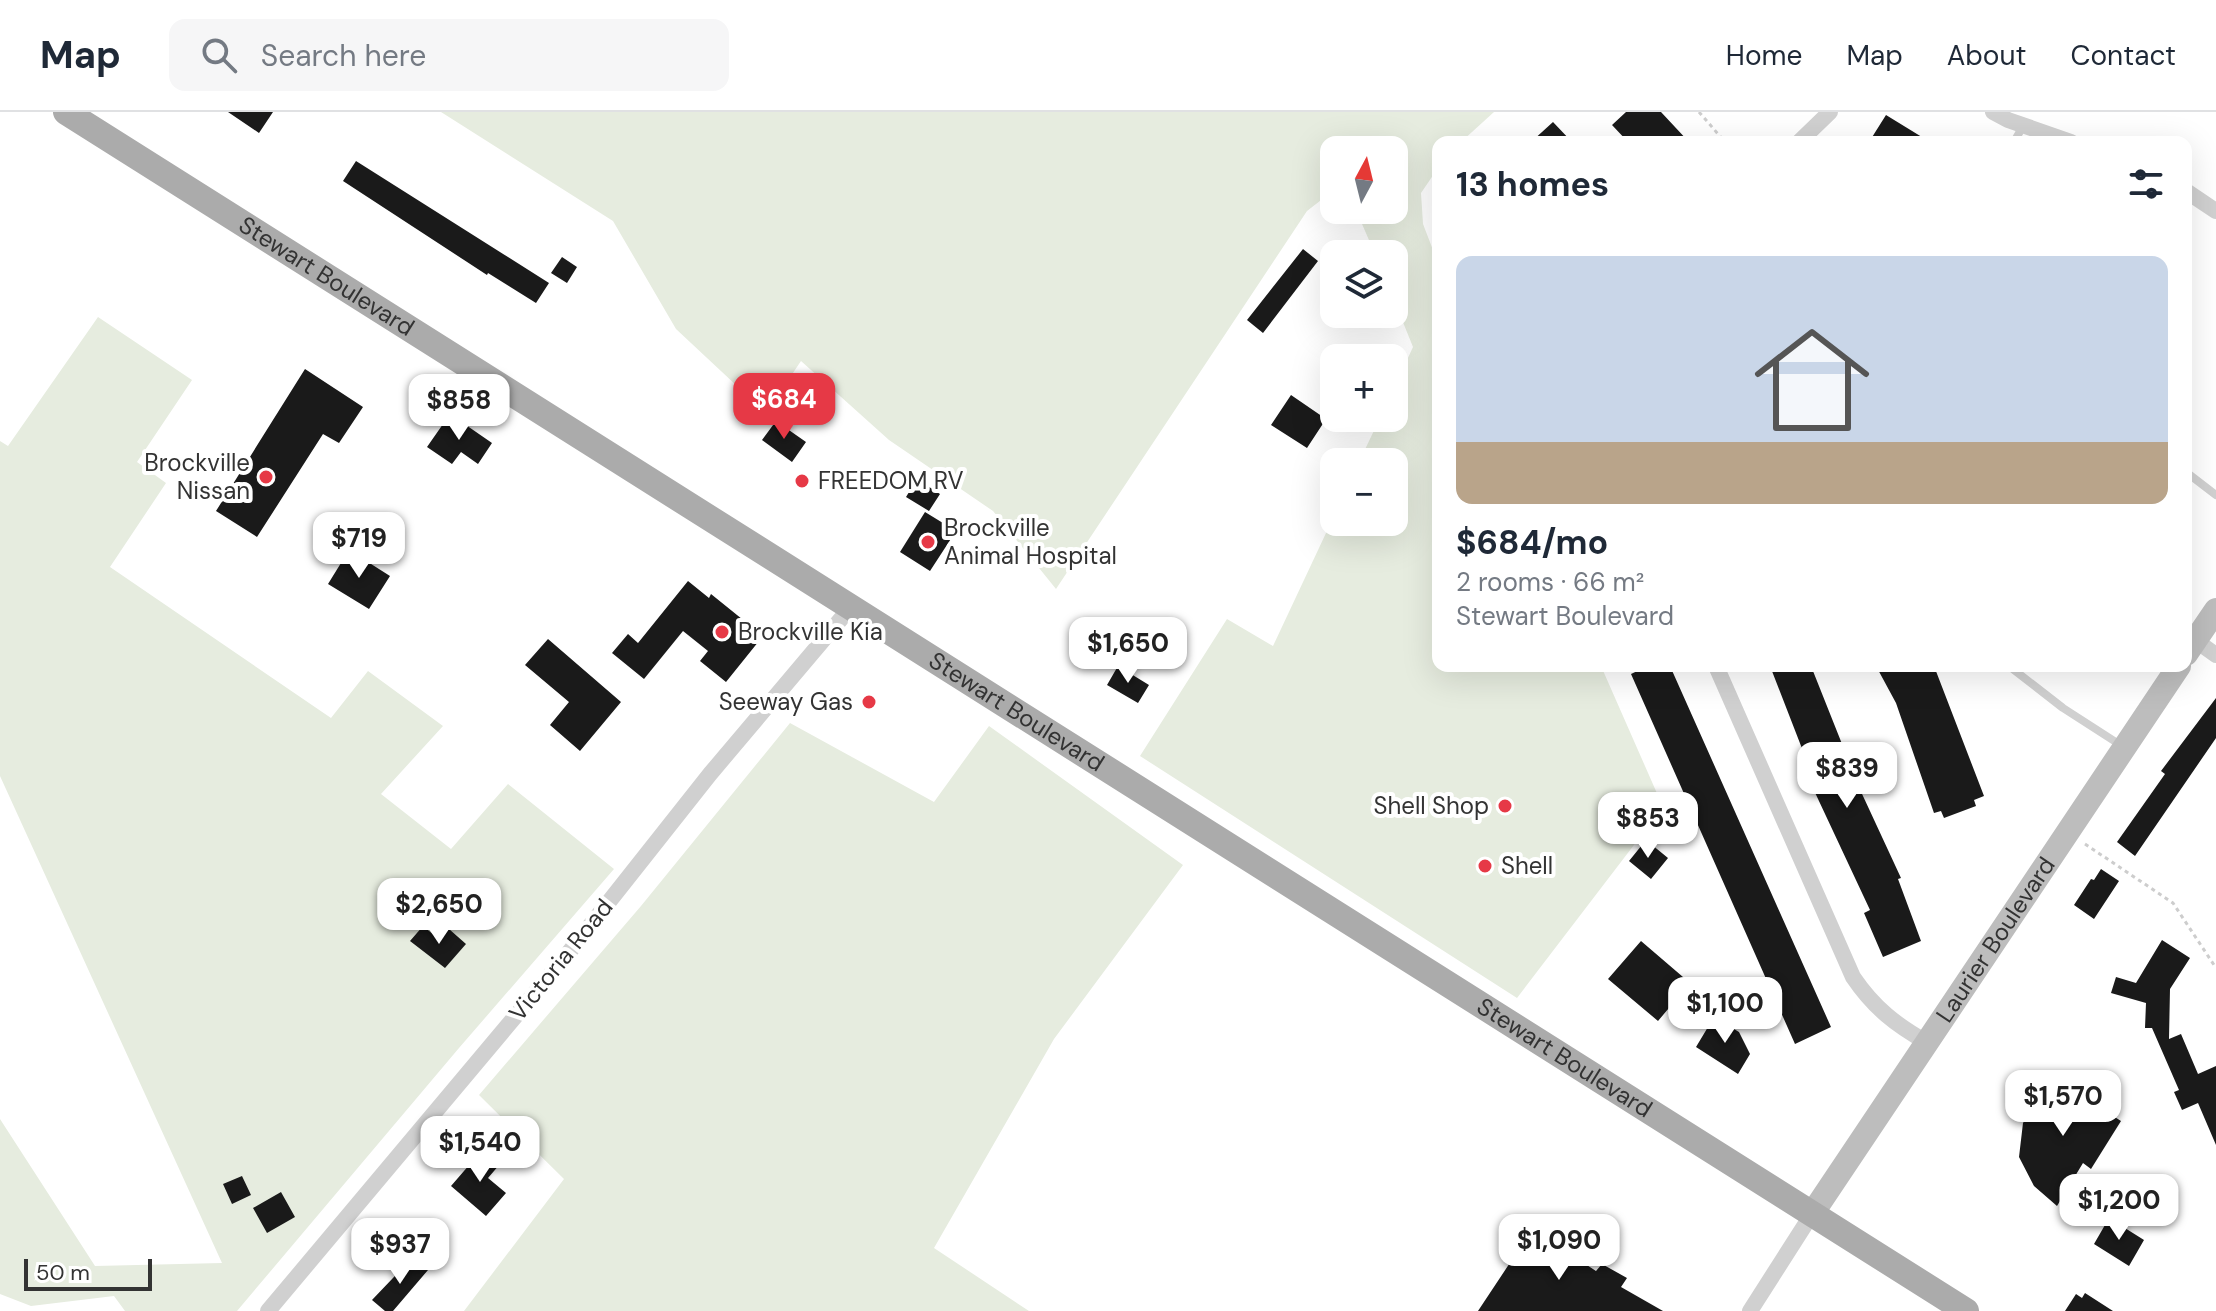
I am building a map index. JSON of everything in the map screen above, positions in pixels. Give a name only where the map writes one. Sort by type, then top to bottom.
[{"type":"main road","name":"Stewart Boulevard","points":[[66,112],[1966,1311]]},
{"type":"street","points":[[1805,136],[1830,112]]},
{"type":"street","points":[[1993,112],[2054,136]]},
{"type":"street","points":[[2192,195],[2216,211]]},
{"type":"street","name":"Victoria Road","points":[[268,1311],[566,956],[710,774],[851,607]]},
{"type":"street","points":[[2192,646],[2216,610]]},
{"type":"street","points":[[2192,647],[2216,655]]},
{"type":"street","points":[[1719,672],[1853,977],[1871,1003],[1928,1043]]},
{"type":"street","name":"Laurier Boulevard","points":[[1812,1214],[2175,672]]},
{"type":"street","points":[[1750,1311],[1812,1214]]},
{"type":"lane","points":[[2018,136],[2024,125]]},
{"type":"lane","points":[[2192,477],[2216,495]]},
{"type":"lane","points":[[2017,672],[2063,708],[2125,748]]},
{"type":"path","points":[[1699,112],[1720,136]]},
{"type":"path","points":[[2069,833],[2173,903],[2216,968]]},
{"type":"shaded area","points":[[441,112],[1494,112],[1468,136],[1432,136],[1432,177],[1421,193],[1423,224],[1432,247],[1432,672],[1604,672],[1663,807],[1517,998],[1140,756],[1227,619],[1273,646],[1325,536],[1408,536],[1408,448],[1366,448],[1373,432],[1408,432],[1408,358],[1413,347],[1405,328],[1408,328],[1408,240],[1369,240],[1362,224],[1408,224],[1408,136],[1320,136],[1320,201],[1307,211],[1056,589],[993,511],[889,440],[801,361],[766,413],[676,329],[613,221]]},
{"type":"shaded area","points":[[98,317],[192,380],[137,462],[166,483],[110,567],[331,718],[368,671],[443,726],[381,794],[451,849],[508,784],[614,869],[237,1311],[125,1311],[114,1296],[31,1306],[0,1294],[0,1119],[95,1266],[222,1263],[0,776],[0,441],[8,446]]},
{"type":"shaded area","points":[[790,723],[934,802],[989,726],[1183,865],[1054,1039],[934,1248],[1029,1311],[464,1311],[564,1179],[479,1095],[641,906]]},
{"type":"building","points":[[228,112],[273,112],[259,133]]},
{"type":"building","points":[[1626,112],[1661,112],[1683,136],[1622,136],[1612,125]]},
{"type":"building","points":[[1886,115],[1920,136],[1873,136]]},
{"type":"building","points":[[1553,122],[1566,136],[1538,136]]},
{"type":"building","points":[[356,161],[549,283],[536,303],[487,275],[343,181]]},
{"type":"building","points":[[1303,249],[1318,261],[1263,333],[1247,320]]},
{"type":"building","points":[[562,257],[577,267],[567,283],[551,273]]},
{"type":"building","name":"Brockville Nissan","points":[[305,369],[363,407],[339,443],[323,434],[257,537],[216,511]]},
{"type":"building","points":[[1291,395],[1320,415],[1320,428],[1307,448],[1271,425]]},
{"type":"building","points":[[450,414],[492,443],[478,464],[461,452],[452,464],[427,447]]},
{"type":"building","points":[[776,421],[806,442],[792,462],[762,440]]},
{"type":"building","points":[[917,479],[940,494],[929,511],[906,497]]},
{"type":"building","name":"Brockville Animal Hospital","points":[[925,512],[956,531],[930,571],[900,552]]},
{"type":"building","points":[[349,550],[390,576],[369,609],[328,584]]},
{"type":"building","name":"Brockville Kia","points":[[688,581],[709,598],[711,594],[763,636],[726,682],[700,661],[708,651],[683,631],[644,679],[612,653],[628,634],[638,643]]},
{"type":"building","points":[[548,639],[621,702],[580,751],[550,725],[569,702],[525,665]]},
{"type":"building","points":[[1118,666],[1149,685],[1138,703],[1107,685]]},
{"type":"building","points":[[1673,672],[1831,1027],[1795,1044],[1631,674]]},
{"type":"building","points":[[1772,672],[1813,672],[1844,755],[1901,878],[1898,879],[1921,941],[1883,957],[1864,913],[1870,910],[1811,784],[1815,782]]},
{"type":"building","points":[[1879,672],[1936,672],[1984,796],[1974,800],[1976,806],[1944,818],[1941,811],[1934,813],[1896,703]]},
{"type":"building","points":[[2216,698],[2216,738],[2135,856],[2117,842],[2165,774],[2161,771]]},
{"type":"building","points":[[1646,840],[1668,858],[1651,879],[1629,861]]},
{"type":"building","points":[[2101,869],[2119,881],[2094,919],[2074,905]]},
{"type":"building","points":[[423,926],[440,940],[449,929],[466,944],[445,968],[410,941]]},
{"type":"building","points":[[2162,940],[2190,958],[2170,989],[2169,1039],[2181,1034],[2198,1074],[2216,1066],[2216,1145],[2198,1103],[2182,1110],[2174,1092],[2179,1090],[2152,1028],[2145,1028],[2146,1003],[2111,993],[2116,977],[2136,983]]},
{"type":"building","points":[[1641,941],[1690,983],[1658,1021],[1608,979]]},
{"type":"building","points":[[1714,1017],[1739,1032],[1750,1054],[1738,1074],[1696,1047]]},
{"type":"building","points":[[2052,1077],[2121,1121],[2091,1169],[2083,1163],[2057,1206],[2034,1186],[2019,1157],[2023,1123]]},
{"type":"building","points":[[483,1149],[500,1164],[488,1178],[506,1193],[486,1216],[451,1186]]},
{"type":"building","points":[[242,1176],[251,1195],[232,1204],[223,1184]]},
{"type":"building","points":[[281,1192],[295,1217],[267,1233],[253,1208]]},
{"type":"building","points":[[2109,1218],[2144,1240],[2129,1266],[2094,1244]]},
{"type":"building","points":[[1537,1222],[1568,1244],[1570,1254],[1596,1271],[1602,1264],[1627,1278],[1621,1287],[1663,1311],[1478,1311]]},
{"type":"building","points":[[413,1257],[428,1270],[393,1311],[385,1311],[372,1300]]},
{"type":"building","points":[[2085,1293],[2113,1311],[2065,1311],[2076,1294],[2082,1298]]},
{"type":"place","name":"Brockville Nissan","points":[[266,477]]},
{"type":"place","name":"FREEDOM RV","points":[[802,481]]},
{"type":"place","name":"Brockville Animal Hospital","points":[[928,542]]},
{"type":"place","name":"Brockville Kia","points":[[722,632]]},
{"type":"place","name":"Seeway Gas","points":[[869,702]]},
{"type":"place","name":"Shell Shop","points":[[1505,806]]},
{"type":"place","name":"Shell","points":[[1485,866]]}]
